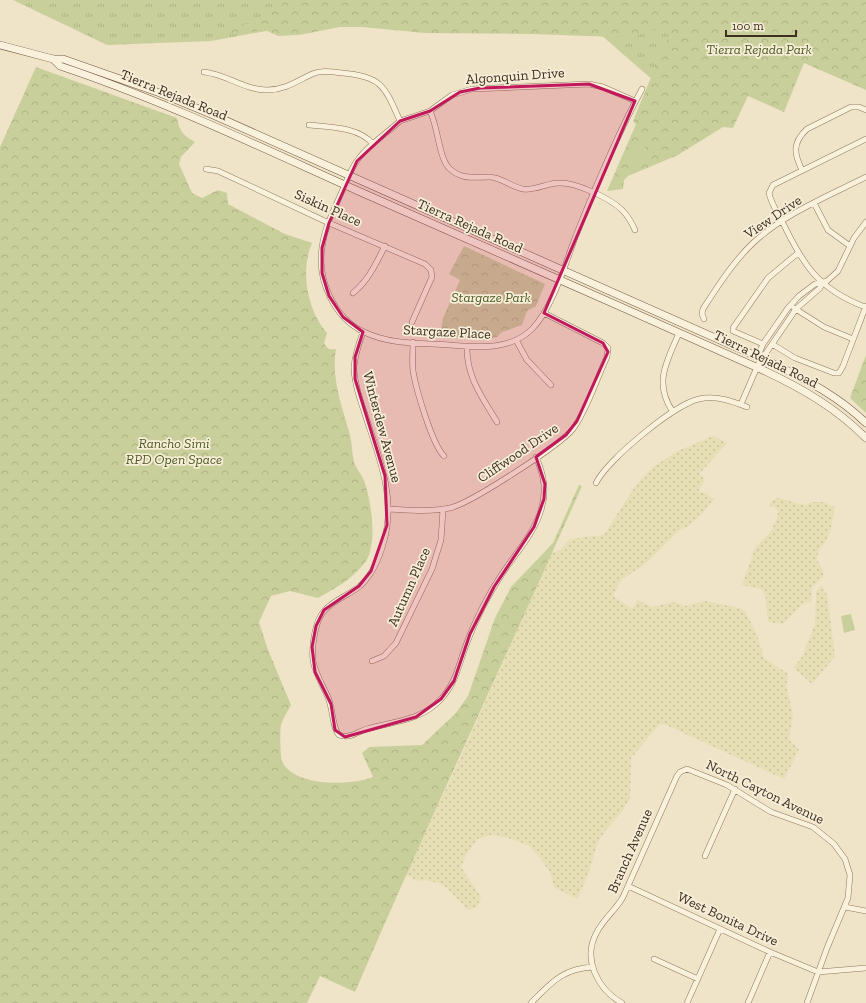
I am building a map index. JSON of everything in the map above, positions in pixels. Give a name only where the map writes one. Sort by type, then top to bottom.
[{"type":"main road","name":"Tierra Rejada Road","points":[[0,45],[53,60],[63,59],[160,93],[761,358],[818,387],[866,423]]},
{"type":"main road","name":"Tierra Rejada Road","points":[[53,60],[60,66],[175,108],[345,185],[757,367],[820,400],[866,438]]},
{"type":"street","points":[[204,72],[212,73],[248,88],[269,90],[289,87],[321,72],[361,74],[375,80],[385,89],[400,121]]},
{"type":"street","name":"Algonquin Drive","points":[[400,121],[430,111],[452,95],[480,88],[506,89],[589,84],[602,87],[635,101]]},
{"type":"street","name":"Stargaze Place","points":[[400,121],[360,157],[349,176],[329,223],[322,248],[321,260],[325,285],[336,307],[348,321],[363,332],[387,340],[466,346],[494,346],[516,340],[532,329],[544,313],[594,194],[635,101],[642,89]]},
{"type":"street","points":[[802,170],[795,156],[795,150],[802,133],[851,107],[859,107],[866,110]]},
{"type":"street","points":[[430,111],[435,122],[444,162],[449,168],[461,176],[475,179],[496,178],[514,187],[530,189],[553,183],[568,184],[594,194],[621,210],[636,230]]},
{"type":"street","points":[[309,125],[358,133],[366,137],[373,144]]},
{"type":"street","points":[[772,344],[802,361],[834,373],[839,373],[844,366],[866,306],[839,296],[822,282],[806,264],[798,253],[769,193],[773,184],[866,139]]},
{"type":"street","name":"Siskin Place","points":[[206,169],[218,171],[329,223],[426,264],[431,270],[432,277],[412,322]]},
{"type":"street","name":"View Drive","points":[[704,319],[702,314],[703,309],[740,256],[762,236],[814,203],[866,177]]},
{"type":"street","points":[[814,203],[828,230],[850,246]]},
{"type":"street","points":[[761,358],[760,350],[763,344],[790,305],[816,284],[822,282],[838,271],[859,230],[866,222]]},
{"type":"street","points":[[353,293],[363,285],[374,268],[385,246]]},
{"type":"street","points":[[763,344],[733,331],[733,328],[768,278],[798,253]]},
{"type":"street","points":[[741,404],[761,358],[796,310],[820,288],[822,282]]},
{"type":"street","points":[[790,305],[824,327],[853,339]]},
{"type":"street","name":"Cliffwood Drive","points":[[389,509],[443,509],[468,501],[536,457],[566,435],[577,421],[608,352],[607,345],[544,313]]},
{"type":"street","name":"Winterdew Avenue","points":[[363,332],[355,357],[355,379],[385,476],[389,509],[384,540],[372,571],[359,586],[335,601],[324,610],[316,626],[312,648],[313,664],[331,704],[334,725],[337,733],[344,737],[350,737],[368,729],[416,717],[433,706],[449,689],[458,673],[470,634],[494,587],[530,534],[541,511],[544,499],[545,484],[542,470],[536,457]]},
{"type":"street","points":[[673,412],[665,399],[663,377],[665,366],[679,332]]},
{"type":"street","points":[[516,340],[527,360],[551,385]]},
{"type":"street","points":[[413,342],[412,362],[415,378],[436,444],[444,456]]},
{"type":"street","points":[[466,346],[467,362],[472,379],[497,422]]},
{"type":"street","points":[[596,482],[600,473],[623,451],[673,412],[691,401],[707,398],[722,399],[747,407]]},
{"type":"street","name":"Autumn Place","points":[[372,661],[384,656],[396,643],[432,569],[441,540],[443,509]]},
{"type":"street","name":"North Cayton Avenue","points":[[687,769],[735,789],[771,812],[813,827],[834,844],[845,859],[850,875],[850,893],[807,1003]]},
{"type":"street","name":"Branch Avenue","points":[[622,1003],[606,992],[596,976],[593,967],[592,949],[596,932],[603,921],[620,904],[677,776],[680,772],[687,769]]},
{"type":"street","points":[[706,856],[735,789]]},
{"type":"street","name":"West Bonita Drive","points":[[628,886],[770,952],[818,972]]},
{"type":"street","points":[[845,907],[866,911]]},
{"type":"street","points":[[687,1003],[720,929]]},
{"type":"street","points":[[748,1003],[770,952]]},
{"type":"street","points":[[654,959],[698,979]]},
{"type":"street","points":[[532,1003],[560,975],[575,969],[593,967]]},
{"type":"street","points":[[818,972],[866,968]]},
{"type":"highlighted area","points":[[589,84],[635,101],[544,313],[603,343],[608,352],[577,421],[566,435],[536,457],[545,484],[544,499],[534,527],[494,587],[470,634],[454,681],[441,699],[416,717],[345,737],[335,730],[331,704],[315,672],[312,647],[316,626],[324,610],[359,586],[371,571],[387,525],[385,476],[355,379],[355,357],[363,332],[343,317],[329,296],[322,273],[322,248],[329,223],[357,161],[400,121],[430,111],[460,92],[480,88]]},
{"type":"shaded area","points":[[713,436],[727,443],[699,474],[703,477],[704,481],[698,492],[706,493],[714,499],[701,515],[687,527],[681,529],[645,564],[621,580],[614,593],[614,597],[633,609],[637,600],[652,607],[674,602],[685,606],[705,601],[740,608],[745,611],[757,635],[764,658],[787,673],[788,678],[786,685],[793,715],[789,737],[790,741],[799,749],[784,779],[664,724],[659,725],[631,758],[630,798],[621,813],[605,831],[598,842],[588,875],[577,899],[554,887],[550,872],[529,846],[512,839],[492,835],[477,839],[466,855],[461,867],[481,897],[477,907],[468,910],[447,888],[439,883],[424,880],[418,881],[405,875],[452,776],[552,553],[560,550],[570,539],[602,535],[606,532],[636,485],[653,467],[678,451]]},
{"type":"shaded area","points":[[778,498],[804,505],[814,502],[823,502],[835,507],[830,532],[825,543],[819,549],[817,560],[823,570],[823,577],[812,587],[811,601],[801,605],[783,624],[768,622],[766,598],[762,589],[742,585],[755,548],[771,531],[777,519],[778,512],[775,507],[770,506],[771,501]]},
{"type":"shaded area","points":[[821,585],[827,595],[835,656],[812,684],[794,668],[803,655],[815,624],[816,592]]},
{"type":"green space","name":"Tierra Rejada Park","points":[[13,0],[866,0],[805,57],[726,81],[655,82],[593,28],[349,16],[211,41],[107,45]]},
{"type":"green space","name":"Tierra Rejada Park","points":[[288,0],[866,0],[866,90],[804,63],[784,112],[748,96],[733,128],[723,127],[678,155],[628,176],[624,180],[623,189],[607,191],[636,124],[633,122],[637,111],[673,25],[637,35],[616,37],[531,34],[425,33],[362,27],[340,27],[299,35],[278,36],[265,30],[234,34],[224,33],[251,22]]},
{"type":"green space","name":"Rancho Simi RPD Open Space","points":[[36,67],[177,118],[183,133],[195,142],[181,157],[179,164],[192,193],[202,198],[218,190],[227,193],[228,204],[285,234],[312,243],[306,266],[306,278],[310,302],[320,324],[327,333],[324,343],[326,347],[329,349],[336,349],[336,382],[350,435],[354,462],[363,478],[369,496],[372,520],[372,543],[370,553],[366,561],[350,578],[318,598],[290,591],[271,596],[259,622],[268,650],[291,705],[284,717],[280,732],[281,759],[288,770],[298,776],[323,782],[351,782],[373,777],[362,753],[369,747],[422,745],[455,714],[468,696],[495,618],[511,587],[553,543],[579,485],[582,486],[355,992],[320,976],[307,1003],[0,1003],[0,147]]},
{"type":"green space","points":[[636,142],[646,147],[637,163],[627,157]]},
{"type":"green space","name":"Stargaze Park","points":[[464,246],[545,284],[536,306],[527,311],[522,325],[502,332],[497,337],[491,338],[484,336],[476,339],[440,335],[443,318],[460,280],[449,274]]},
{"type":"green space","points":[[866,355],[866,413],[850,398]]},
{"type":"green space","points":[[851,614],[855,630],[844,633],[841,616]]}]
